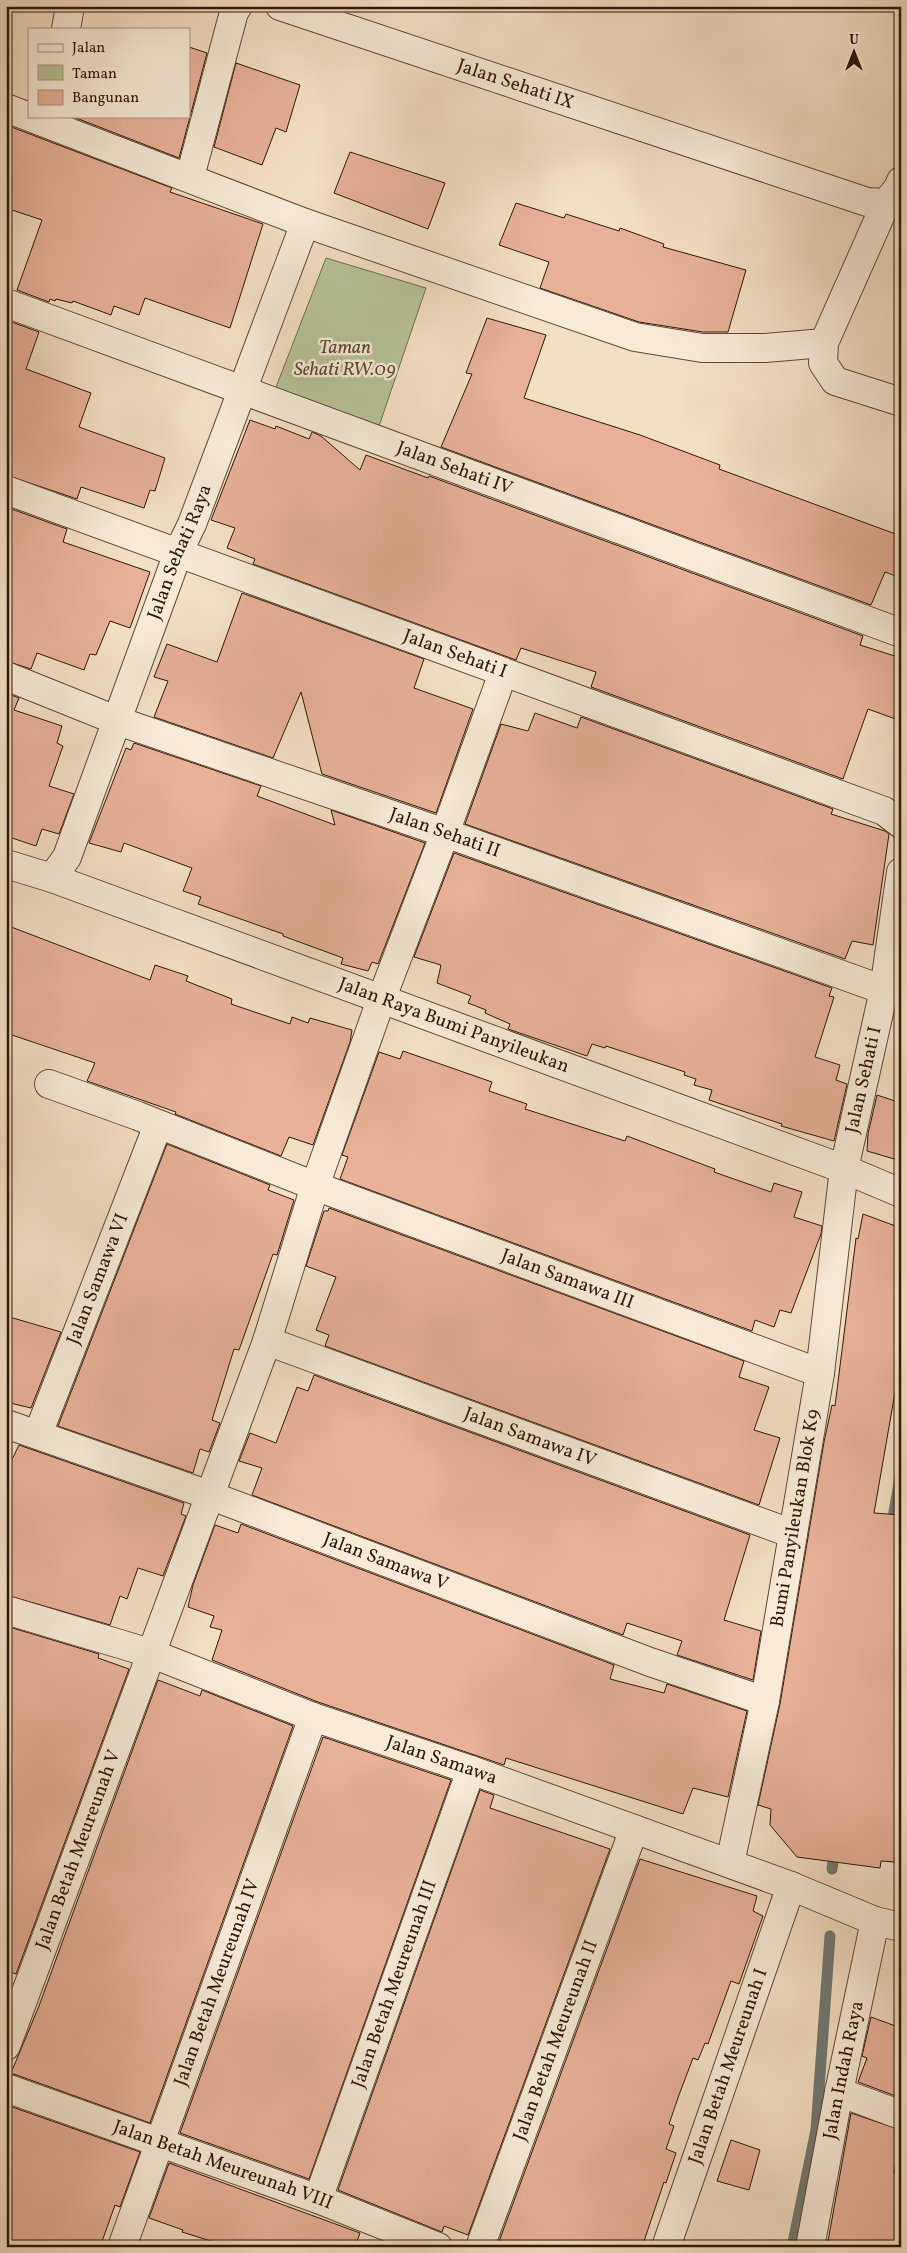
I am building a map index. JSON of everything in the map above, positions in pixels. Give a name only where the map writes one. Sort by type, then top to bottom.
[{"type":"street","points":[[66,28],[70,6]]},
{"type":"street","points":[[190,178],[234,12],[238,6]]},
{"type":"street","name":"Jalan Sehati IX","points":[[280,6],[867,202],[893,192]]},
{"type":"street","points":[[6,108],[28,114]]},
{"type":"street","points":[[48,120],[305,224],[635,337],[702,348],[765,348],[824,343]]},
{"type":"street","points":[[893,192],[824,343],[823,363],[835,381],[901,402]]},
{"type":"street","name":"Jalan Sehati Raya","points":[[52,878],[67,857],[178,554],[192,524],[305,224]]},
{"type":"street","name":"Jalan Sehati IV","points":[[6,303],[901,633]]},
{"type":"street","name":"Jalan Sehati I","points":[[6,490],[502,673],[884,811],[901,824]]},
{"type":"street","name":"Jalan Betah Meureunah V","points":[[6,2046],[266,1342],[315,1186],[381,1000],[445,833],[502,673]]},
{"type":"street","name":"Jalan Sehati II","points":[[6,676],[118,721],[445,833],[884,990]]},
{"type":"street","name":"Jalan Raya Bumi Panyileukan","points":[[6,864],[52,878],[844,1169],[901,1193]]},
{"type":"street","name":"Jalan Sehati I","points":[[844,1169],[884,990],[901,872]]},
{"type":"street","points":[[49,1084],[315,1186]]},
{"type":"street","name":"Jalan Samawa VI","points":[[38,1434],[148,1121]]},
{"type":"street","name":"Bumi Panyileukan Blok K9","points":[[730,1864],[765,1701],[820,1372],[844,1169]]},
{"type":"street","name":"Jalan Samawa III","points":[[315,1186],[820,1372]]},
{"type":"street","name":"Jalan Samawa IV","points":[[266,1342],[793,1534]]},
{"type":"street","name":"Jalan Samawa V","points":[[6,1424],[209,1495],[650,1662],[765,1701]]},
{"type":"street","name":"Jalan Samawa","points":[[6,1610],[150,1653],[312,1717],[472,1770],[633,1832],[730,1864],[888,1924]]},
{"type":"street","name":"Jalan Betah Meureunah IV","points":[[122,2247],[312,1717]]},
{"type":"street","name":"Jalan Betah Meureunah III","points":[[318,2199],[472,1770]]},
{"type":"street","name":"Jalan Betah Meureunah II","points":[[480,2247],[633,1832]]},
{"type":"street","name":"Jalan Betah Meureunah I","points":[[666,2247],[802,1890]]},
{"type":"street","name":"Jalan Indah Raya","points":[[810,2247],[839,2092],[888,1924]]},
{"type":"street","name":"Jalan Betah Meureunah VIII","points":[[6,2088],[318,2199],[438,2247]]},
{"type":"street","points":[[839,2092],[901,2115]]},
{"type":"green space","name":"Taman Sehati RW.09","points":[[326,258],[426,288],[378,429],[273,395]]},
{"type":"building","points":[[190,47],[207,53],[190,117]]},
{"type":"building","points":[[236,63],[300,85],[286,132],[276,128],[262,165],[214,147]]},
{"type":"building","points":[[76,118],[190,118],[179,158]]},
{"type":"building","points":[[6,125],[172,188],[170,192],[263,224],[230,328],[145,298],[139,315],[114,306],[111,315],[73,301],[72,303],[50,299],[49,302],[17,290],[42,220],[6,208]]},
{"type":"building","points":[[350,152],[445,183],[428,229],[334,193]]},
{"type":"building","points":[[516,203],[564,218],[566,214],[619,231],[620,228],[664,244],[663,247],[746,270],[728,332],[703,332],[639,322],[540,288],[549,262],[499,245]]},
{"type":"building","points":[[487,318],[546,335],[524,398],[640,435],[720,465],[719,469],[901,536],[901,578],[885,572],[871,605],[441,447],[472,374],[466,373]]},
{"type":"building","points":[[6,320],[39,332],[26,369],[91,393],[79,427],[165,458],[155,491],[150,490],[144,508],[81,487],[77,499],[6,475]]},
{"type":"building","points":[[250,420],[275,429],[276,426],[309,439],[312,432],[321,436],[360,470],[366,455],[428,478],[429,476],[863,636],[860,645],[901,658],[901,721],[868,709],[843,779],[591,687],[596,672],[521,648],[516,660],[253,564],[255,559],[227,548],[235,528],[211,520]]},
{"type":"building","points":[[6,507],[67,529],[63,542],[150,572],[130,628],[110,621],[96,655],[90,654],[84,670],[37,653],[31,669],[6,661]]},
{"type":"building","points":[[242,593],[424,659],[414,688],[473,709],[436,813],[322,774],[301,692],[273,758],[154,717],[168,681],[154,677],[167,644],[217,662]]},
{"type":"building","points":[[6,693],[19,698],[14,710],[62,726],[57,743],[63,746],[49,786],[74,794],[59,834],[42,829],[36,846],[6,836]]},
{"type":"building","points":[[535,713],[577,728],[581,717],[833,809],[831,814],[885,831],[889,834],[873,945],[852,941],[845,959],[465,824],[501,724],[528,731]]},
{"type":"building","points":[[134,743],[261,786],[257,796],[335,825],[331,810],[425,843],[378,964],[372,962],[368,971],[341,964],[343,958],[283,936],[283,934],[198,904],[201,897],[183,891],[192,868],[124,843],[121,852],[89,843],[126,748],[131,750]]},
{"type":"building","points":[[454,853],[832,988],[829,996],[834,997],[815,1057],[840,1065],[836,1080],[847,1084],[834,1141],[781,1126],[782,1124],[709,1100],[712,1090],[694,1085],[696,1079],[684,1075],[685,1072],[606,1046],[605,1048],[592,1044],[587,1056],[508,1029],[510,1024],[485,1013],[486,1010],[468,1003],[471,996],[437,983],[441,965],[414,957]]},
{"type":"building","points":[[6,925],[150,980],[155,965],[188,976],[186,981],[232,999],[231,1004],[290,1024],[292,1017],[308,1023],[310,1018],[352,1030],[350,1042],[313,1145],[289,1137],[281,1156],[175,1114],[176,1112],[87,1081],[95,1063],[6,1033]]},
{"type":"building","points":[[403,1051],[492,1082],[489,1091],[527,1104],[525,1109],[625,1141],[627,1136],[715,1169],[714,1172],[771,1192],[774,1183],[802,1192],[794,1217],[822,1226],[821,1234],[791,1313],[780,1310],[774,1327],[755,1320],[752,1331],[340,1179],[348,1157],[342,1155],[379,1052],[400,1059]]},
{"type":"building","points":[[877,1095],[901,1103],[901,1161],[867,1151],[868,1134]]},
{"type":"building","points":[[167,1144],[270,1185],[268,1190],[294,1200],[277,1255],[273,1254],[239,1350],[234,1349],[212,1420],[220,1423],[209,1452],[200,1449],[193,1473],[58,1426]]},
{"type":"building","points":[[329,1208],[744,1361],[739,1377],[769,1387],[754,1430],[780,1438],[759,1505],[325,1346],[329,1335],[316,1330],[336,1277],[306,1266],[324,1211],[328,1211]]},
{"type":"building","points":[[863,1214],[901,1228],[901,1358],[874,1513],[901,1515],[901,1824],[895,1862],[881,1861],[880,1868],[797,1857],[770,1825],[771,1809],[758,1805],[780,1704],[824,1442],[832,1405],[835,1406],[856,1238],[858,1239]]},
{"type":"building","points":[[6,1316],[61,1332],[31,1408],[6,1402]]},
{"type":"building","points":[[314,1375],[750,1535],[724,1620],[761,1631],[753,1680],[677,1655],[682,1641],[627,1623],[623,1635],[252,1495],[262,1468],[239,1461],[250,1433],[276,1443],[297,1387],[308,1391]]},
{"type":"building","points":[[19,1445],[184,1503],[181,1514],[186,1516],[163,1576],[138,1568],[127,1599],[120,1596],[110,1625],[6,1595],[6,1472]]},
{"type":"building","points":[[241,1524],[614,1665],[610,1679],[664,1693],[667,1684],[747,1711],[728,1797],[693,1788],[683,1814],[506,1758],[504,1765],[318,1702],[212,1660],[222,1630],[210,1627],[214,1616],[188,1607],[193,1585],[215,1525],[238,1533]]},
{"type":"building","points":[[6,1626],[99,1654],[98,1658],[129,1669],[16,1974],[6,1970]]},
{"type":"building","points":[[158,1680],[200,1696],[202,1690],[293,1726],[150,2123],[11,2073],[39,2006]]},
{"type":"building","points":[[323,1737],[451,1780],[309,2179],[180,2133]]},
{"type":"building","points":[[480,1790],[494,1795],[490,1808],[610,1849],[468,2235],[444,2226],[442,2232],[338,2190]]},
{"type":"building","points":[[640,1859],[757,1896],[753,1911],[763,1916],[739,1984],[731,1981],[708,2044],[705,2043],[698,2060],[693,2058],[679,2095],[669,2124],[674,2126],[666,2149],[676,2153],[666,2183],[664,2182],[642,2247],[497,2247]]},
{"type":"building","points":[[871,2017],[901,2028],[901,2098],[858,2082],[867,2058],[862,2056]]},
{"type":"building","points":[[12,2107],[140,2152],[120,2207],[115,2205],[100,2247],[6,2247],[6,2120]]},
{"type":"building","points":[[851,2113],[901,2130],[894,2173],[901,2174],[901,2247],[827,2247]]},
{"type":"building","points":[[731,2140],[760,2150],[749,2190],[717,2181]]},
{"type":"building","points":[[169,2163],[360,2233],[355,2247],[230,2247],[182,2232],[183,2230],[149,2218]]},
{"type":"waterway","points":[[891,1529],[901,1472]]},
{"type":"waterway","points":[[832,1869],[835,1848]]},
{"type":"waterway","points":[[792,2247],[816,2130],[830,1936]]}]
